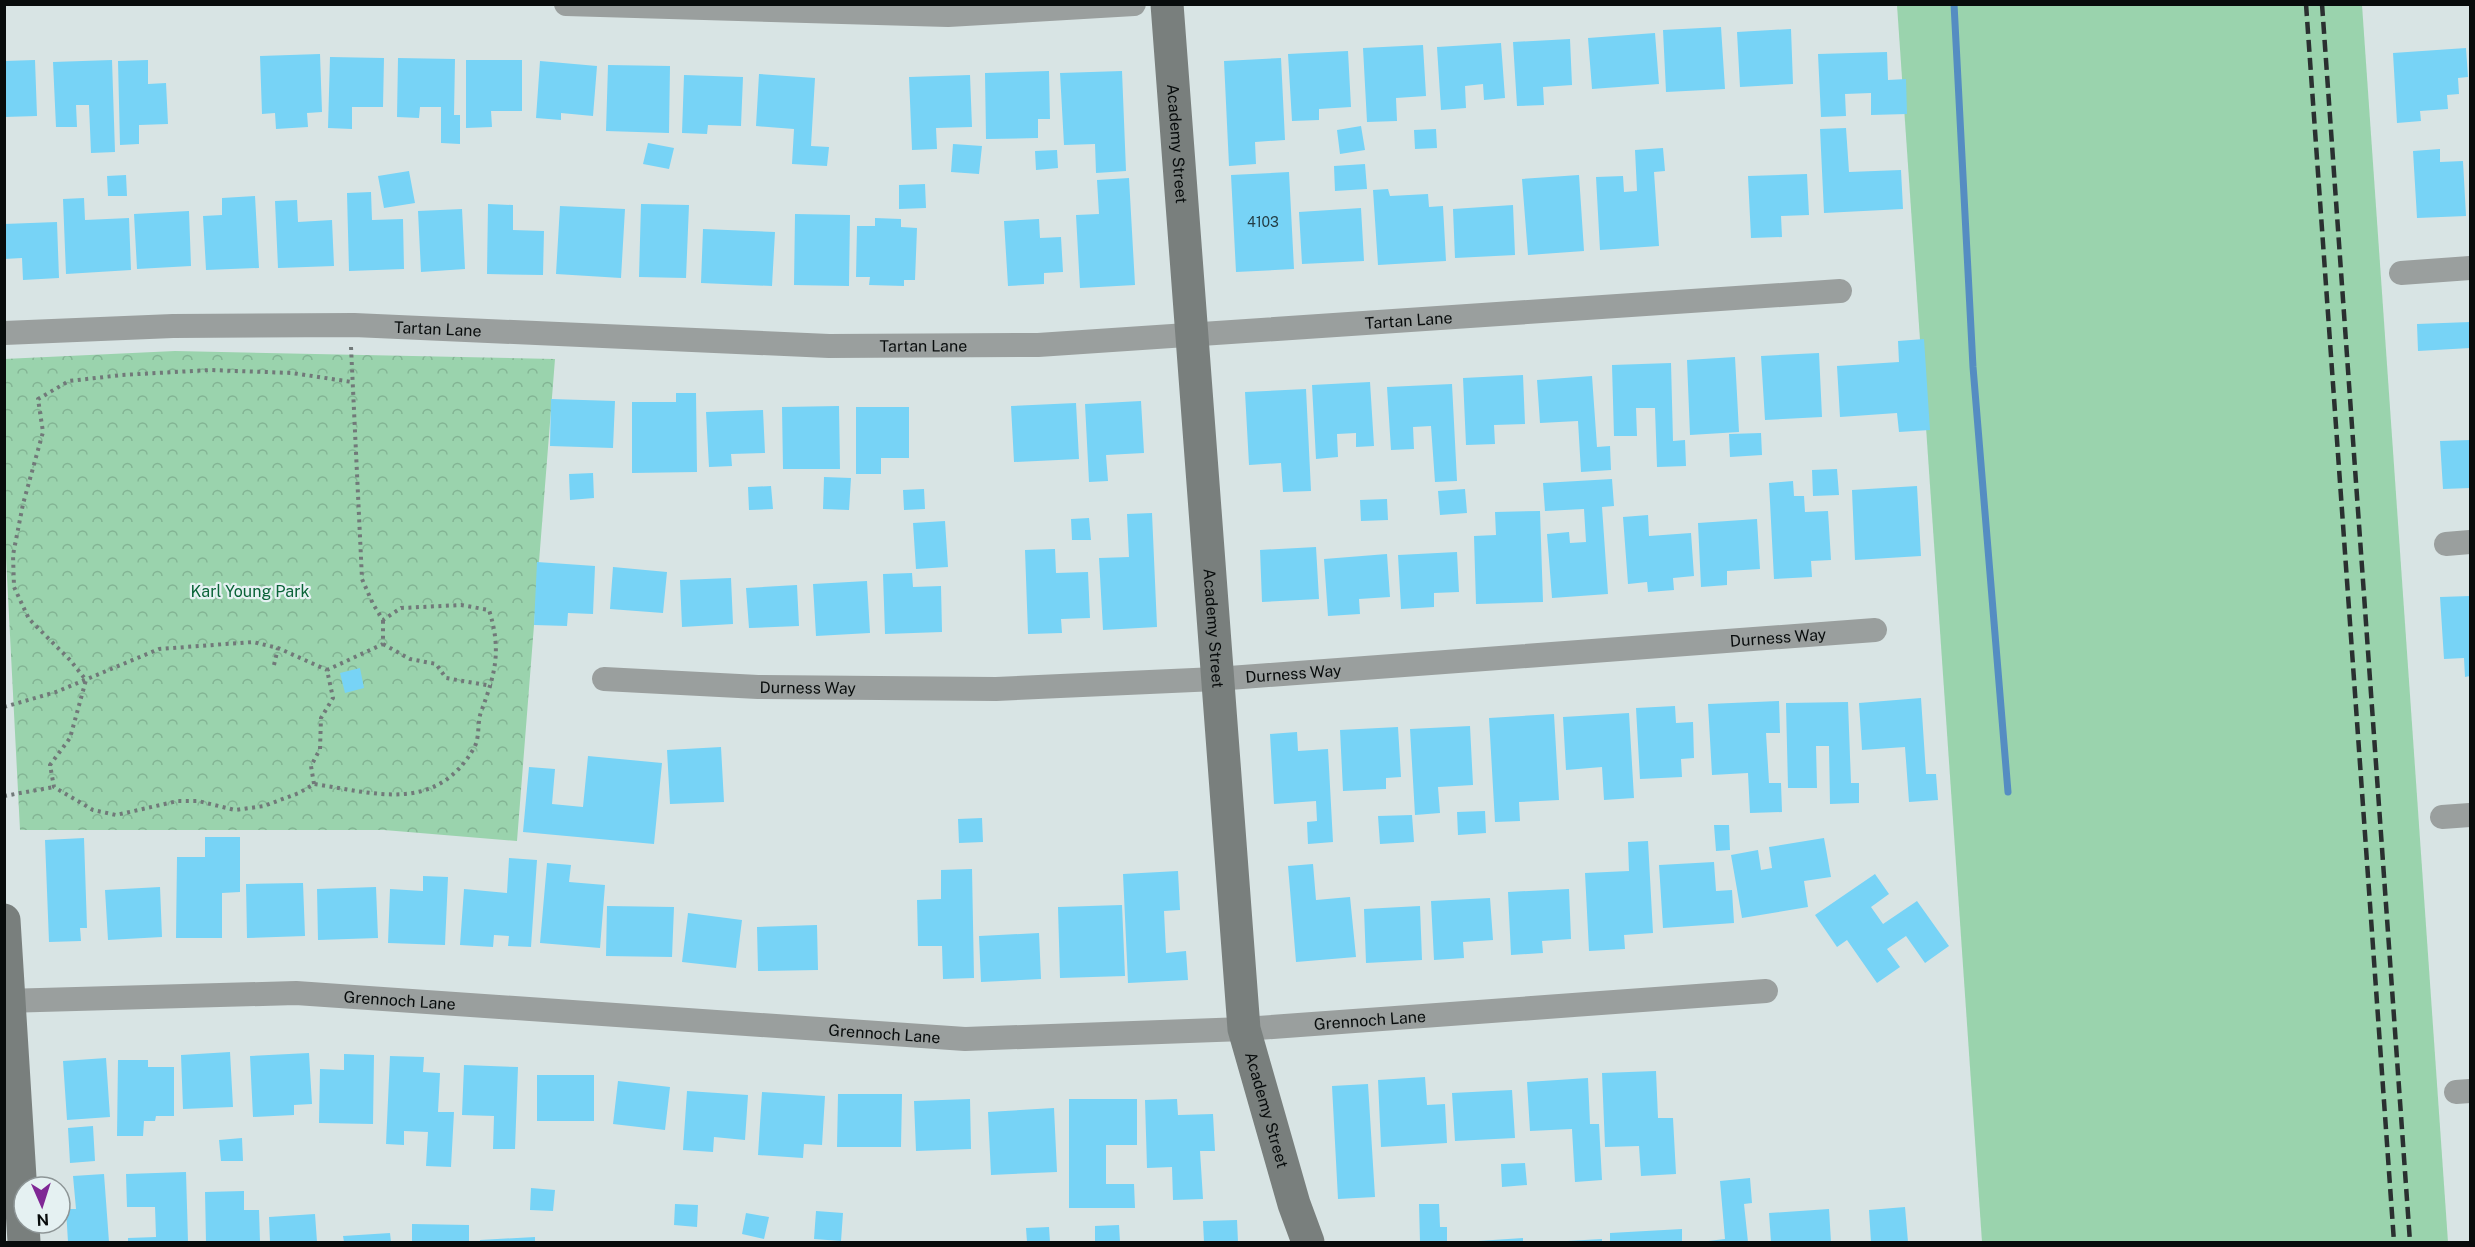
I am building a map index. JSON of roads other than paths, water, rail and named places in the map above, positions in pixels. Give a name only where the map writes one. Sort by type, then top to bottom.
[{"type":"street","points":[[566,4],[948,15],[1134,4]]},
{"type":"street","name":"Academy Street","points":[[1167,4],[1244,1029],[1294,1204],[1308,1242]]},
{"type":"street","points":[[2401,273],[2470,268]]},
{"type":"street","name":"Tartan Lane","points":[[4,333],[173,326],[354,325],[829,346],[1038,345],[1840,291]]},
{"type":"street","points":[[2446,544],[2470,542]]},
{"type":"street","name":"Durness Way","points":[[604,680],[758,687],[996,688],[1216,679],[1875,630]]},
{"type":"street","points":[[2442,817],[2470,815]]},
{"type":"street","points":[[4,920],[7,1001],[24,1242]]},
{"type":"street","name":"Grennoch Lane","points":[[7,1001],[296,993],[965,1039],[1244,1029],[1766,991]]},
{"type":"waterway","points":[[1954,4],[1973,367],[2008,792]]},
{"type":"railway","points":[[2306,4],[2394,1242]]},
{"type":"railway","points":[[2322,4],[2410,1242]]},
{"type":"park label","name":"Karl Young Park","points":[[250,591]]}]
